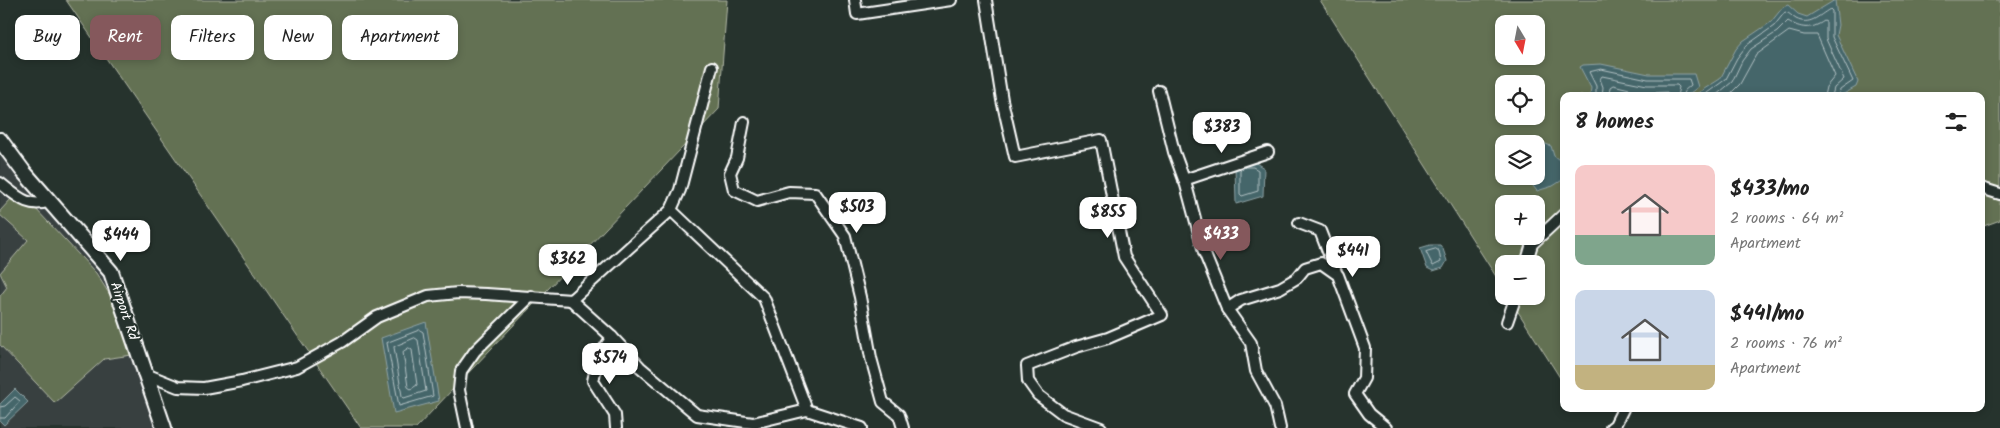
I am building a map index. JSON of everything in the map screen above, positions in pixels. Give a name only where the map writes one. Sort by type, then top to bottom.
[{"type":"main road","name":"Airport Rd","points":[[0,140],[23,171],[111,272],[143,372],[164,428]]},
{"type":"street","points":[[855,0],[857,14],[951,0]]},
{"type":"street","points":[[986,0],[1002,100],[1015,158],[1101,140],[1124,257],[1162,315],[1108,338],[1076,347],[1027,366],[1028,381],[1038,395],[1063,414],[1101,428]]},
{"type":"street","points":[[571,300],[671,210],[680,190],[712,67]]},
{"type":"street","points":[[1159,91],[1174,152],[1184,180],[1204,252],[1227,309],[1251,343],[1256,371],[1275,406],[1280,428]]},
{"type":"street","points":[[744,122],[737,158],[730,173],[734,190],[757,201],[789,192],[816,193],[845,236],[860,297],[871,358],[883,402],[898,416],[903,428]]},
{"type":"street","points":[[1184,180],[1268,152]]},
{"type":"street","points":[[0,184],[15,196],[28,202],[39,205],[50,201]]},
{"type":"street","points":[[1985,189],[2000,194]]},
{"type":"street","points":[[671,210],[764,298],[807,410]]},
{"type":"street","points":[[1529,255],[1532,244],[1560,218]]},
{"type":"street","points":[[1299,223],[1320,231],[1336,272],[1345,289],[1365,348],[1364,378],[1355,394],[1369,414],[1386,428]]},
{"type":"street","points":[[1227,309],[1241,300],[1280,288],[1297,278],[1305,268],[1321,263],[1336,272]]},
{"type":"street","points":[[143,372],[178,387],[204,388],[242,382],[297,368],[349,337],[377,317],[428,296],[458,293],[531,296],[571,300],[612,337],[640,366],[698,415],[753,423],[807,410],[862,428]]},
{"type":"street","points":[[467,428],[459,390],[461,371],[475,351],[531,296]]},
{"type":"street","points":[[1508,322],[1513,305]]},
{"type":"street","points":[[612,337],[598,358],[593,382],[615,415],[616,428]]},
{"type":"street","points":[[1611,428],[1615,426],[1622,412]]},
{"type":"shaded area","points":[[0,146],[111,272],[155,428],[0,428]]},
{"type":"green space","points":[[66,0],[727,0],[719,109],[416,428],[361,428],[107,60],[161,60],[161,15],[90,15],[90,35],[80,20],[80,15],[76,15]]},
{"type":"green space","points":[[1320,0],[2000,0],[2000,220],[1985,226],[1985,92],[1560,92],[1560,378],[1514,305],[1545,305],[1545,255],[1495,255],[1495,275]]},
{"type":"green space","points":[[12,198],[34,207],[96,273],[117,306],[132,355],[104,359],[55,403],[0,345],[0,296],[7,287],[0,273],[28,240],[0,215],[0,211]]},
{"type":"water","points":[[1835,0],[1838,25],[1836,35],[1858,82],[1856,87],[1847,92],[1699,92],[1720,79],[1736,49],[1743,41],[1771,22],[1783,7],[1788,5],[1798,14],[1807,17]]},
{"type":"water","points":[[1601,64],[1649,74],[1694,74],[1698,87],[1691,92],[1590,92],[1591,88],[1580,67],[1583,65]]},
{"type":"water","points":[[1545,144],[1551,146],[1554,156],[1560,160],[1560,182],[1537,191],[1532,185],[1545,185]]},
{"type":"water","points":[[1245,162],[1254,162],[1264,168],[1263,196],[1236,204],[1235,166]]},
{"type":"water","points":[[1440,245],[1443,249],[1447,261],[1443,268],[1433,271],[1427,268],[1420,248]]},
{"type":"water","points":[[426,322],[439,401],[394,413],[381,338]]},
{"type":"water","points":[[15,389],[28,402],[4,425],[0,421],[0,404]]}]
